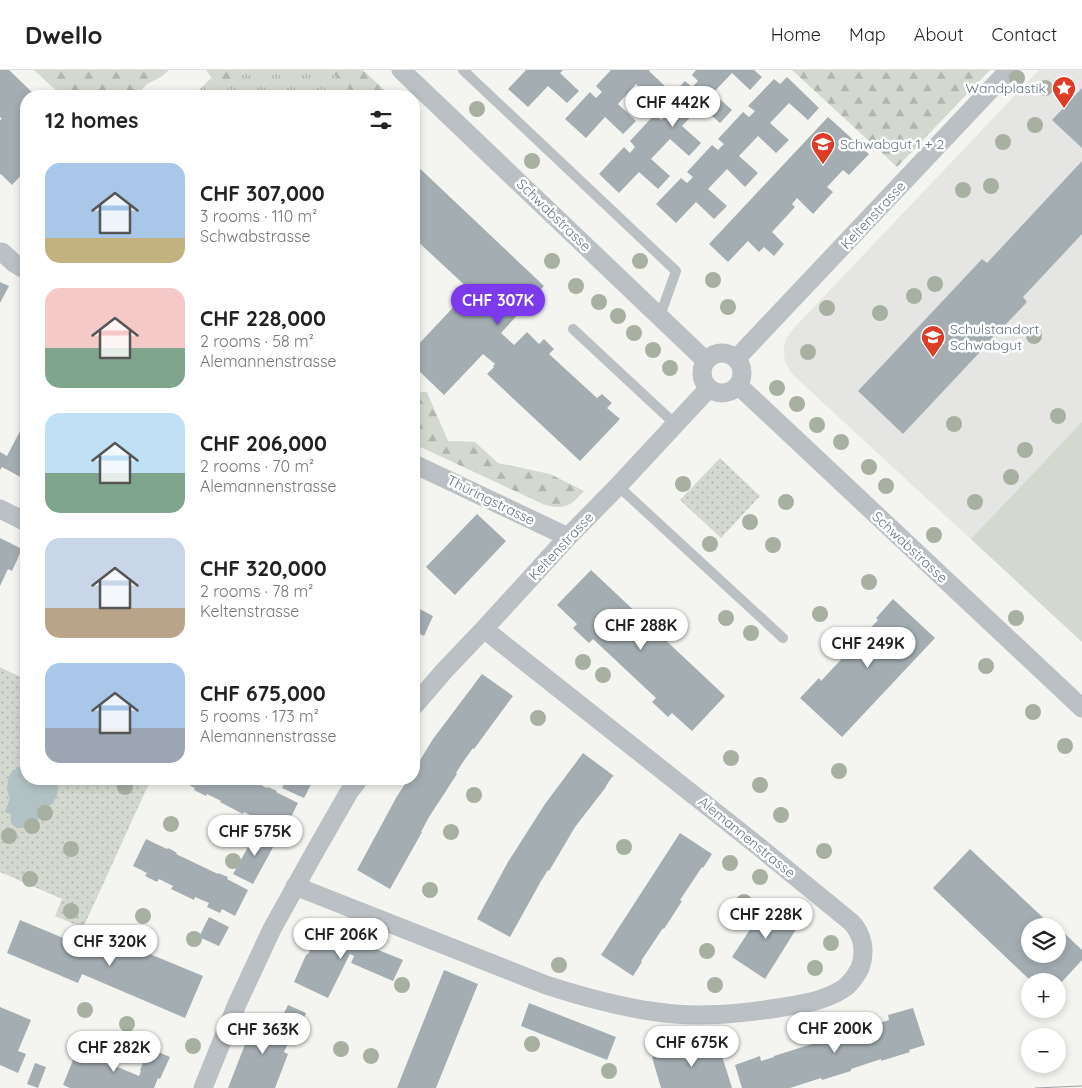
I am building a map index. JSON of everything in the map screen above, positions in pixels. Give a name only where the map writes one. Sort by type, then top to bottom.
[{"type":"street","name":"Schwabstrasse","points":[[400,70],[706,361]]},
{"type":"street","name":"Keltenstrasse","points":[[736,359],[1009,70]]},
{"type":"street","points":[[2,252],[20,266]]},
{"type":"street","points":[[721,353],[726,353],[736,359],[742,372],[738,386],[733,390],[720,393],[709,388],[703,377],[706,361],[710,357],[721,353]]},
{"type":"street","name":"Schwabstrasse","points":[[738,386],[1082,708]]},
{"type":"street","name":"Keltenstrasse","points":[[420,699],[568,537],[709,388]]},
{"type":"street","name":"Thüringstrasse","points":[[420,467],[568,537]]},
{"type":"street","points":[[0,509],[20,519]]},
{"type":"street","name":"Alemannenstrasse","points":[[295,886],[546,985],[589,998],[659,1012],[714,1015],[790,1006],[835,993],[846,986],[854,977],[863,960],[863,952],[859,933],[851,922],[484,629]]},
{"type":"street","points":[[203,1088],[256,961],[295,886],[354,785]]},
{"type":"lane","points":[[463,70],[676,271],[660,316]]},
{"type":"lane","points":[[573,329],[674,424]]},
{"type":"lane","points":[[618,486],[783,638]]},
{"type":"shaded area","name":"Schulstandort Schwabgut","points":[[1039,70],[1082,70],[1082,642],[792,374],[785,362],[784,355],[786,339],[793,329]]},
{"type":"shaded area","points":[[20,767],[20,785],[57,785],[56,798],[51,805],[42,810],[36,825],[31,822],[27,827],[20,828],[14,826],[10,818],[11,814],[5,812],[10,798],[7,790],[8,778],[12,771]]},
{"type":"green space","points":[[34,70],[169,70],[161,77],[147,84],[142,90],[56,90]]},
{"type":"green space","points":[[206,70],[246,70],[224,90],[215,83]]},
{"type":"green space","points":[[246,70],[329,70],[350,90],[199,90],[211,78],[215,83],[232,84]]},
{"type":"green space","points":[[329,70],[363,70],[385,90],[350,90]]},
{"type":"green space","points":[[792,70],[990,70],[897,167]]},
{"type":"green space","points":[[420,392],[427,392],[448,441],[475,442],[498,463],[550,474],[584,491],[567,506],[545,505],[420,447]]},
{"type":"green space","points":[[1082,422],[1082,642],[971,539]]},
{"type":"green space","points":[[720,458],[760,496],[721,538],[680,500]]},
{"type":"green space","points":[[0,667],[20,677],[20,785],[148,785],[83,928],[55,916],[62,899],[0,872]]},
{"type":"building","points":[[0,70],[9,70],[30,90],[20,90],[20,176],[12,185],[0,175],[0,120],[2,119],[0,117]]},
{"type":"building","points":[[526,70],[563,70],[560,73],[579,91],[567,103],[548,86],[528,107],[508,89]]},
{"type":"building","points":[[611,70],[650,70],[667,88],[654,101],[636,84],[618,104],[636,121],[623,134],[605,117],[586,138],[565,119],[590,92],[596,98],[602,92],[596,86]]},
{"type":"building","points":[[696,70],[754,70],[762,77],[750,90],[732,73],[713,93],[732,110],[720,123],[701,106],[682,126],[701,143],[689,156],[670,139],[651,159],[670,176],[658,189],[639,172],[619,193],[599,174],[624,147],[630,153],[635,147],[630,141],[655,114],[661,120],[664,117],[666,114],[660,108],[685,81],[692,87],[698,81],[692,75]]},
{"type":"building","points":[[787,77],[819,108],[808,120],[789,103],[770,123],[789,140],[776,153],[758,136],[739,156],[758,173],[745,187],[727,169],[708,189],[727,206],[714,219],[696,202],[676,223],[656,204],[681,178],[687,183],[693,177],[687,172],[712,145],[718,150],[724,144],[718,139],[743,112],[749,117],[755,111],[748,106],[774,79],[780,84]]},
{"type":"building","points":[[1082,88],[1082,148],[1052,120]]},
{"type":"building","points":[[828,117],[869,154],[849,175],[843,170],[827,187],[833,192],[813,214],[797,198],[792,204],[795,207],[772,232],[784,244],[774,256],[764,247],[759,252],[748,241],[728,262],[709,244]]},
{"type":"building","points":[[1082,161],[1082,234],[1023,297],[1027,302],[903,434],[858,391],[982,259],[987,263]]},
{"type":"building","points":[[420,169],[544,286],[501,333],[514,345],[527,332],[539,344],[544,339],[554,349],[549,354],[597,398],[602,394],[612,403],[607,408],[620,419],[580,461],[487,374],[495,364],[483,354],[444,395],[420,372],[420,343],[471,291],[420,244]]},
{"type":"building","points":[[0,282],[9,286],[0,303]]},
{"type":"building","points":[[20,431],[20,477],[2,467],[0,470],[0,452],[7,456]]},
{"type":"building","points":[[477,514],[506,541],[455,595],[426,567]]},
{"type":"building","points":[[0,538],[20,548],[20,553],[12,571],[8,569],[0,586]]},
{"type":"building","points":[[591,570],[725,696],[692,731],[672,713],[668,717],[652,702],[656,698],[593,639],[589,643],[573,628],[577,624],[557,605]]},
{"type":"building","points":[[893,599],[935,638],[842,737],[800,698],[819,678],[821,681],[878,620],[876,618]]},
{"type":"building","points":[[420,609],[433,616],[424,636],[420,634]]},
{"type":"building","points":[[482,674],[513,696],[463,762],[429,817],[390,889],[357,870],[404,785],[420,785],[420,760],[433,739]]},
{"type":"building","points":[[583,753],[614,776],[575,827],[541,881],[510,937],[477,919],[508,862],[545,804]]},
{"type":"building","points":[[189,785],[261,785],[277,791],[298,803],[284,831],[270,825],[269,827],[244,812],[243,814],[207,794],[206,796],[194,790],[195,788]]},
{"type":"building","points":[[283,785],[311,785],[304,798],[282,788]]},
{"type":"building","points":[[257,831],[277,840],[253,884],[233,874]]},
{"type":"building","points":[[680,833],[712,854],[680,900],[682,901],[641,961],[633,976],[601,955]]},
{"type":"building","points":[[146,839],[228,877],[227,879],[248,890],[235,916],[222,909],[220,913],[207,907],[209,903],[195,897],[194,900],[171,889],[173,886],[159,879],[157,882],[145,876],[147,873],[133,866]]},
{"type":"building","points":[[970,849],[1043,918],[1021,918],[1021,963],[1066,963],[1066,935],[1082,950],[1082,960],[1066,977],[1066,973],[1023,973],[933,888]]},
{"type":"building","points":[[768,902],[800,923],[765,979],[732,957]]},
{"type":"building","points":[[209,917],[229,927],[219,946],[199,937]]},
{"type":"building","points":[[20,920],[92,950],[99,933],[203,976],[185,1018],[82,974],[78,983],[7,953]]},
{"type":"building","points":[[322,922],[357,938],[362,941],[361,943],[403,960],[393,981],[351,963],[354,956],[350,954],[328,998],[294,982]]},
{"type":"building","points":[[444,970],[478,984],[436,1088],[397,1088]]},
{"type":"building","points":[[529,1003],[616,1037],[607,1060],[521,1026]]},
{"type":"building","points":[[288,1005],[306,1013],[302,1023],[283,1015]]},
{"type":"building","points":[[0,1007],[31,1020],[18,1051],[26,1054],[18,1073],[0,1065]]},
{"type":"building","points":[[913,1008],[925,1045],[909,1050],[910,1052],[851,1069],[851,1071],[790,1088],[742,1088],[735,1065],[760,1056],[761,1061],[774,1057],[889,1020],[888,1015]]},
{"type":"building","points":[[259,1013],[295,1028],[284,1052],[288,1054],[275,1088],[228,1088],[244,1047]]},
{"type":"building","points":[[698,1042],[700,1049],[718,1043],[732,1088],[661,1088],[652,1057]]},
{"type":"building","points":[[149,1048],[170,1057],[154,1088],[70,1088],[63,1085],[77,1050],[139,1076]]},
{"type":"building","points":[[35,1063],[46,1067],[38,1088],[27,1084]]},
{"type":"tram line","points":[[1035,1088],[1082,1086]]},
{"type":"place","name":"Wandplastik","points":[[1064,109]]},
{"type":"place","name":"Schwabgut 1 + 2","points":[[823,165]]},
{"type":"place","name":"Schulstandort Schwabgut","points":[[933,358]]}]
